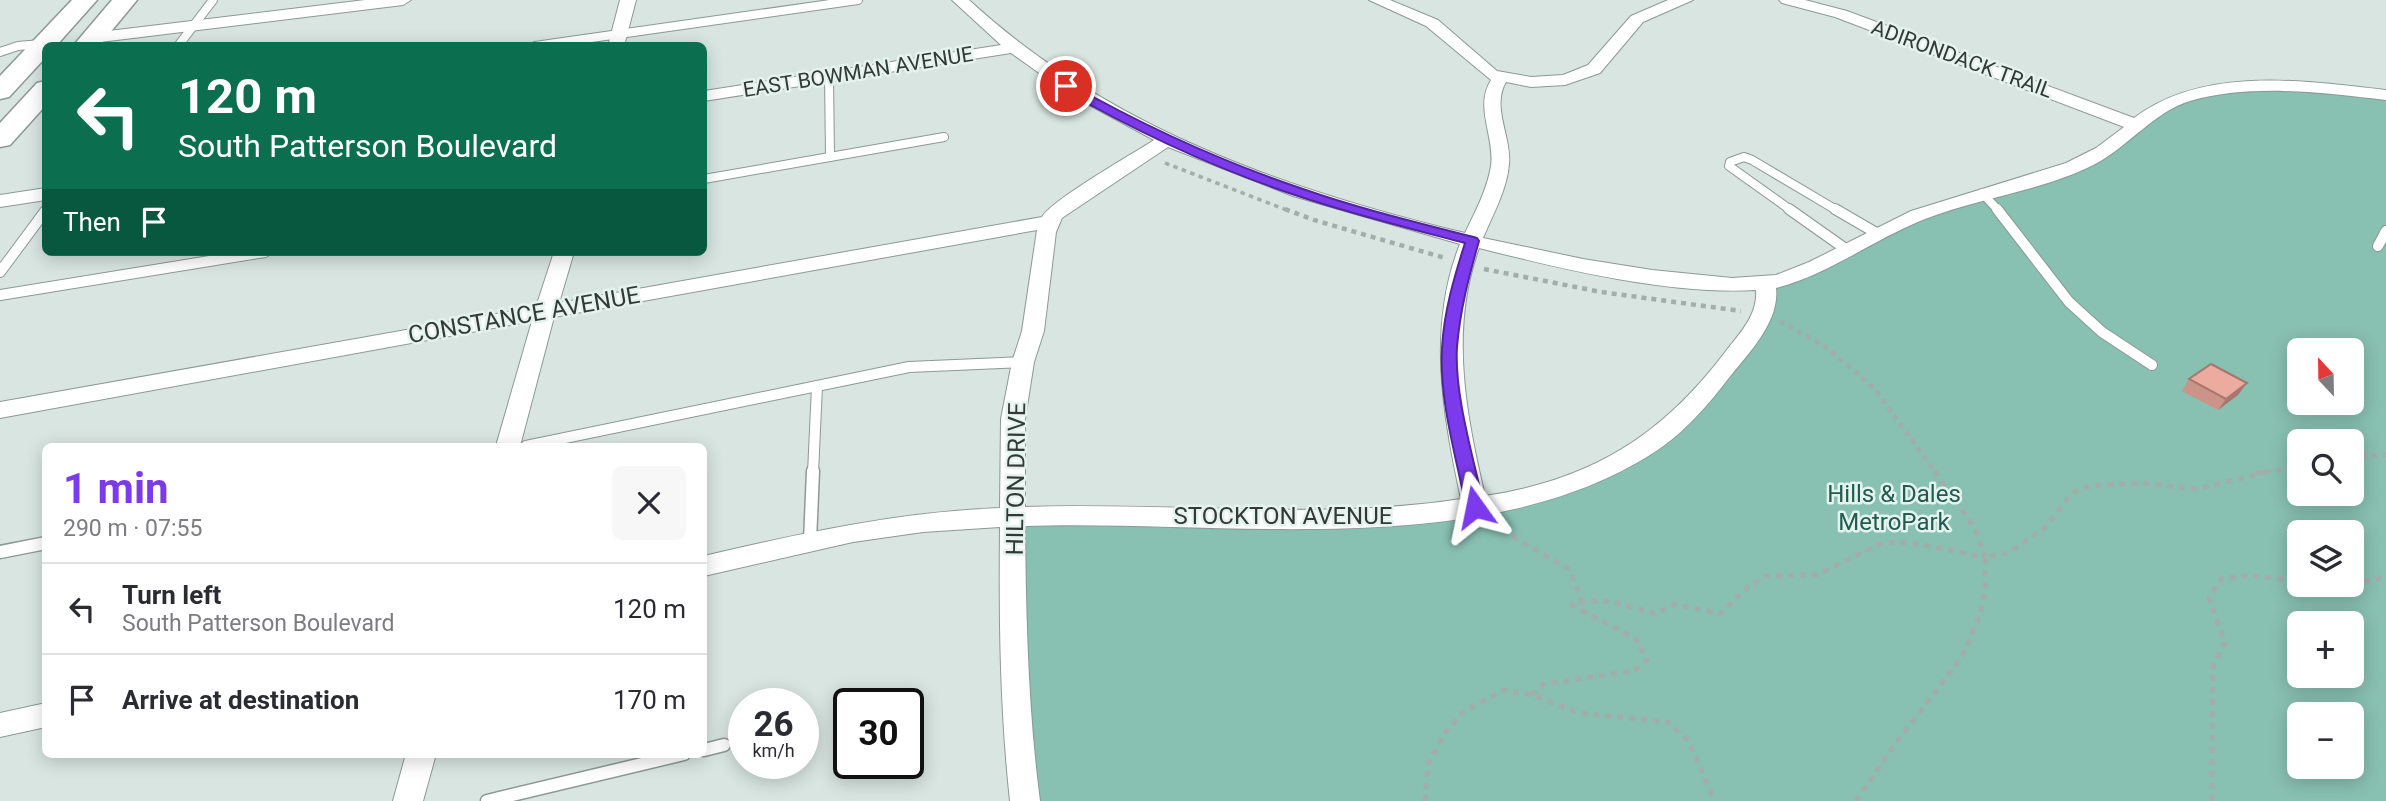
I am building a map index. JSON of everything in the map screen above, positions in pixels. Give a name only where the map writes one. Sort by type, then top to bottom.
[{"type":"main road","points":[[46,42],[85,0]]},
{"type":"main road","points":[[89,42],[125,0]]},
{"type":"main road","points":[[0,91],[42,46]]},
{"type":"main road","points":[[6,127],[42,93]]},
{"type":"street","points":[[89,42],[403,0]]},
{"type":"street","points":[[617,40],[628,0]]},
{"type":"street","points":[[961,0],[1013,48],[1066,86],[1116,115],[1296,191],[1358,211],[1472,241],[1606,270],[1728,284],[1765,283],[1786,279],[1936,209],[2088,160],[2108,149],[2135,125],[2165,105],[2212,92],[2281,89],[2386,95]]},
{"type":"street","points":[[1377,0],[1432,23],[1485,71],[1500,78],[1554,82],[1582,75],[1604,60],[1616,41],[1637,19],[1661,7],[1685,0]]},
{"type":"street","name":"ADIRONDACK TRAIL","points":[[1787,0],[1841,14],[2051,91],[2135,125]]},
{"type":"street","name":"EAST BOWMAN AVENUE","points":[[707,96],[1013,48]]},
{"type":"street","points":[[1471,507],[1454,401],[1449,349],[1457,291],[1472,241],[1490,203],[1500,164],[1500,140],[1492,104],[1492,86],[1500,78]]},
{"type":"street","points":[[1048,222],[1075,199],[1168,139]]},
{"type":"street","points":[[0,201],[42,195]]},
{"type":"street","name":"CONSTANCE AVENUE","points":[[0,410],[1048,222]]},
{"type":"street","name":"HILTON DRIVE","points":[[1025,801],[1017,735],[1012,648],[1013,418],[1023,362],[1033,331],[1048,222]]},
{"type":"street","points":[[509,443],[563,256]]},
{"type":"street","points":[[1763,314],[1768,300],[1765,283]]},
{"type":"street","name":"STOCKTON AVENUE","points":[[707,565],[810,541],[920,522],[1014,518],[1319,519],[1430,514],[1547,489],[1594,473],[1653,442],[1678,422],[1713,381],[1763,314]]},
{"type":"street","points":[[0,725],[42,716]]},
{"type":"street","points":[[408,801],[420,758]]},
{"type":"lane","points":[[181,42],[213,0]]},
{"type":"lane","points":[[590,42],[617,40],[858,0]]},
{"type":"lane","points":[[0,52],[18,46],[42,44]]},
{"type":"lane","points":[[829,77],[830,157]]},
{"type":"lane","points":[[707,179],[944,137]]},
{"type":"lane","points":[[1847,250],[1729,166],[1730,162],[1745,157],[1752,160],[1878,234]]},
{"type":"lane","points":[[1982,193],[1998,207],[2060,293],[2098,328],[2152,365]]},
{"type":"lane","points":[[0,272],[42,215]]},
{"type":"lane","points":[[2378,246],[2386,232]]},
{"type":"lane","points":[[0,295],[240,256]]},
{"type":"lane","points":[[541,443],[909,367],[1023,362]]},
{"type":"lane","points":[[810,541],[817,386]]},
{"type":"lane","points":[[0,552],[42,544]]},
{"type":"lane","points":[[707,749],[724,745]]},
{"type":"lane","points":[[487,801],[667,758]]},
{"type":"path","points":[[1763,314],[1792,326],[1826,347],[1875,389],[1975,528],[1985,557],[1987,586],[1979,625],[1966,650],[1953,674],[1899,739],[1856,801]]},
{"type":"path","points":[[2364,456],[2386,455]]},
{"type":"path","points":[[1532,695],[1544,684],[1634,671],[1647,660],[1644,648],[1627,632],[1580,612],[1572,605],[1581,600],[1605,602],[1654,614],[1675,604],[1720,614],[1748,587],[1766,576],[1817,575],[1877,545],[1896,542],[1919,544],[1985,557],[2008,553],[2045,528],[2072,493],[2090,486],[2142,483],[2197,489],[2257,473],[2287,470]]},
{"type":"path","points":[[1471,507],[1570,570],[1581,600]]},
{"type":"path","points":[[2212,801],[2213,666],[2225,643],[2209,598],[2222,578],[2253,576],[2287,580]]},
{"type":"path","points":[[2364,581],[2386,576]]},
{"type":"path","points":[[1425,801],[1428,764],[1444,734],[1464,711],[1504,690],[1532,695],[1579,713],[1667,722],[1688,740],[1715,801]]},
{"type":"green space","name":"Hills & Dales MetroPark","points":[[2281,89],[2386,95],[2386,801],[1025,801],[1014,518],[1195,516],[1496,503],[1653,442],[1761,319],[1765,283],[1892,226],[2069,168],[2150,113],[2212,92]]},
{"type":"building","points":[[2211,364],[2247,383],[2226,399],[2189,379]]},
{"type":"route","points":[[1066,86],[1116,115],[1168,139],[1296,191],[1358,211],[1472,241],[1457,291],[1449,349],[1452,390],[1475,507]]}]
